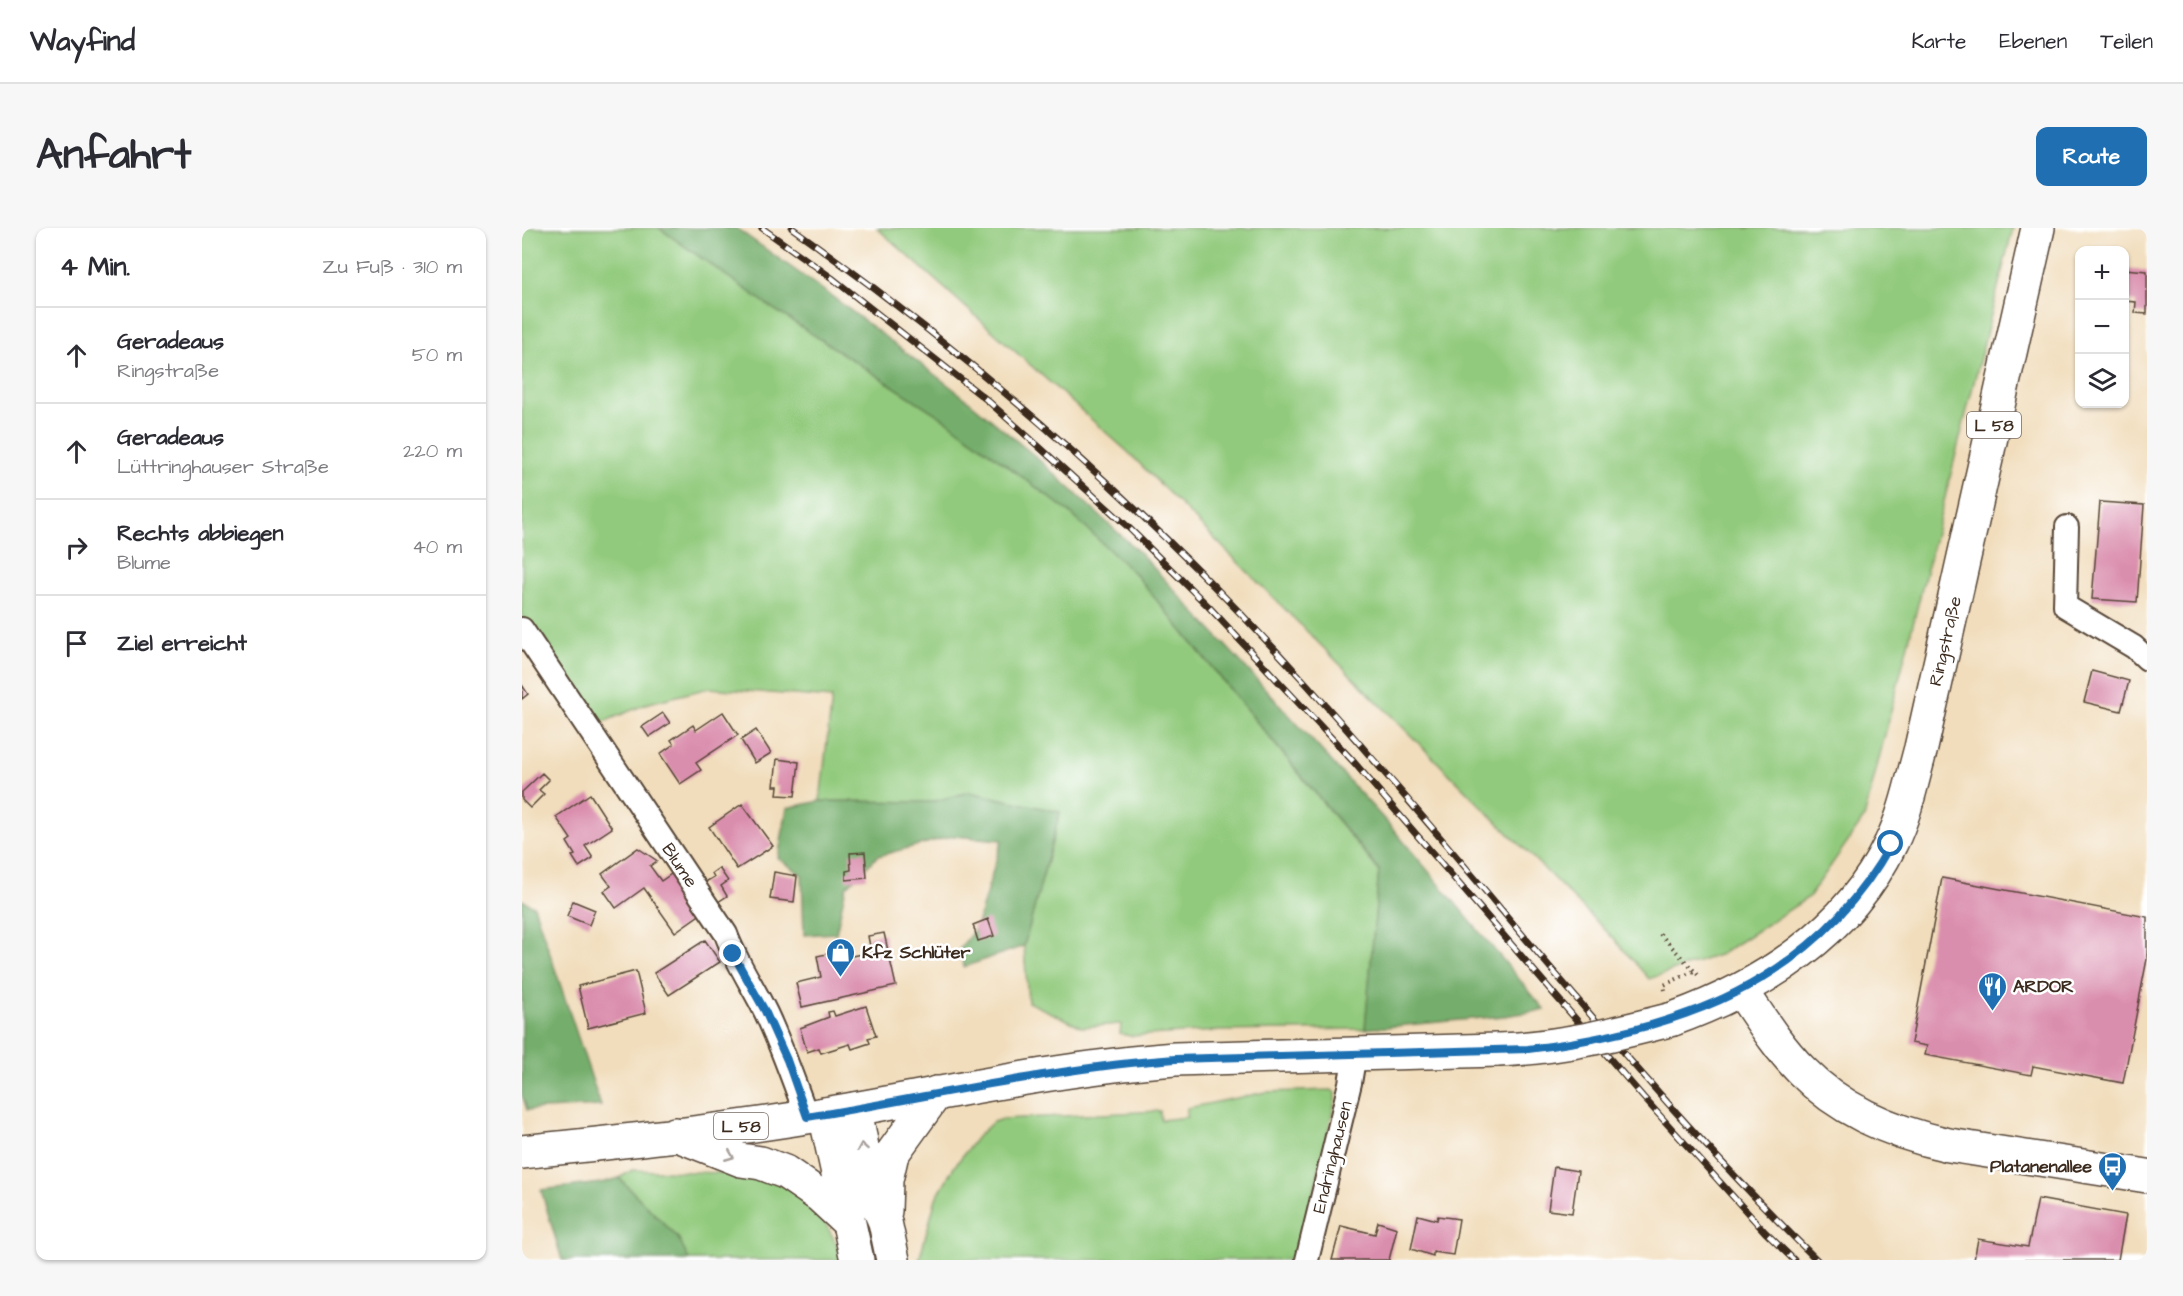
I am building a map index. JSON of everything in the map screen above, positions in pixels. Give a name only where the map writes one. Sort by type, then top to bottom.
[{"type":"main road","name":"Ringstraße","points":[[1740,990],[1796,955],[1840,916],[1857,897],[1879,865],[1901,819],[1921,748],[2038,228]]},
{"type":"main road","name":"L 58","points":[[536,1151],[620,1142],[829,1113],[1051,1073],[1128,1063],[1355,1053],[1498,1050],[1568,1044],[1673,1019],[1711,1005],[1740,990]]},
{"type":"main road","points":[[1740,990],[1774,1039],[1814,1083],[1842,1104],[1876,1123],[1921,1139],[1949,1145],[2147,1176]]},
{"type":"main road","points":[[885,1222],[886,1180],[892,1154],[911,1125],[936,1094]]},
{"type":"main road","points":[[829,1113],[847,1221],[857,1260]]},
{"type":"main road","points":[[829,1113],[869,1185],[885,1222],[893,1260]]},
{"type":"main road","points":[[675,1134],[741,1160],[761,1163],[785,1172],[820,1196],[847,1221]]},
{"type":"street","points":[[2067,527],[2065,606],[2134,647],[2147,659]]},
{"type":"street","name":"Blume","points":[[522,629],[726,934],[733,954],[765,1011],[787,1060],[829,1113]]},
{"type":"street","name":"Endringhausen","points":[[1307,1260],[1350,1083],[1355,1053]]},
{"type":"path","points":[[1660,934],[1695,971],[1664,985]]},
{"type":"green space","points":[[522,228],[659,228],[775,310],[949,422],[1069,512],[1136,575],[1379,871],[1365,1029],[1218,1031],[1130,1036],[1120,1034],[1121,1024],[1082,1027],[1028,1002],[1024,946],[1060,812],[969,792],[932,802],[820,801],[832,698],[709,688],[649,703],[596,725],[522,616]]},
{"type":"green space","points":[[659,228],[736,228],[837,300],[964,397],[1036,457],[1139,552],[1239,660],[1393,829],[1545,1010],[1365,1029],[1379,870],[1136,575],[1069,512],[949,422],[775,310]]},
{"type":"green space","points":[[877,228],[2013,228],[1864,818],[1809,897],[1721,954],[1649,979],[1615,940],[1129,453]]},
{"type":"green space","points":[[969,792],[1060,812],[1024,946],[964,967],[960,948],[976,928],[1002,840],[953,836],[878,856],[846,887],[836,933],[804,935],[802,875],[778,858],[787,808],[820,801],[932,802]]},
{"type":"green space","points":[[522,900],[534,906],[601,1106],[527,1110],[522,1095]]},
{"type":"green space","points":[[1332,1090],[1335,1093],[1335,1101],[1298,1260],[919,1260],[936,1198],[954,1167],[977,1137],[993,1122],[1003,1119],[1160,1111],[1161,1120],[1187,1117],[1187,1108],[1266,1092]]},
{"type":"green space","points":[[632,1170],[752,1174],[790,1188],[824,1221],[842,1260],[689,1260],[678,1238],[619,1178]]},
{"type":"green space","points":[[619,1178],[678,1238],[689,1260],[562,1260],[541,1190],[601,1183]]},
{"type":"building","points":[[2129,269],[2147,271],[2147,314],[2135,313],[2136,302],[2129,301]]},
{"type":"building","points":[[2100,502],[2144,505],[2137,602],[2092,599]]},
{"type":"building","points":[[2092,671],[2129,681],[2121,711],[2084,702]]},
{"type":"building","points":[[522,685],[528,694],[522,699]]},
{"type":"building","points":[[723,712],[738,735],[696,763],[701,770],[680,784],[660,754],[674,744],[671,740],[693,725],[696,730]]},
{"type":"building","points":[[663,713],[670,723],[649,737],[642,727]]},
{"type":"building","points":[[756,730],[771,753],[755,763],[741,740]]},
{"type":"building","points":[[777,759],[799,762],[795,796],[777,795],[778,786],[774,786]]},
{"type":"building","points":[[542,773],[549,780],[539,790],[544,794],[530,808],[522,800],[522,792]]},
{"type":"building","points":[[590,794],[612,828],[585,846],[593,858],[579,867],[567,842],[571,839],[556,817]]},
{"type":"building","points":[[742,804],[773,846],[737,869],[709,827]]},
{"type":"building","points":[[638,848],[657,861],[650,866],[661,881],[674,872],[702,913],[675,932],[644,888],[616,908],[604,891],[611,886],[602,874]]},
{"type":"building","points":[[865,852],[867,878],[846,880],[846,871],[851,870],[850,853]]},
{"type":"building","points":[[719,868],[728,881],[721,886],[727,896],[715,904],[702,884],[714,877],[712,873]]},
{"type":"building","points":[[774,872],[797,876],[794,902],[770,899]]},
{"type":"building","points":[[1942,878],[2147,917],[2147,959],[2123,1083],[2033,1066],[2031,1075],[1925,1055],[1927,1046],[1911,1043]]},
{"type":"building","points":[[573,901],[595,910],[589,925],[567,916]]},
{"type":"building","points":[[988,919],[994,936],[978,941],[973,925]]},
{"type":"building","points":[[884,933],[896,986],[802,1007],[796,983],[821,977],[817,956],[845,950],[847,957],[871,952],[868,936]]},
{"type":"building","points":[[705,940],[720,962],[669,995],[654,973]]},
{"type":"building","points":[[636,971],[646,1013],[588,1028],[578,986]]},
{"type":"building","points":[[866,1006],[876,1036],[868,1038],[870,1043],[852,1049],[850,1044],[821,1053],[819,1048],[807,1052],[800,1028],[829,1017],[828,1012],[833,1011],[835,1016]]},
{"type":"building","points":[[1554,1167],[1578,1171],[1572,1213],[1548,1210]]},
{"type":"building","points":[[2038,1199],[2126,1215],[2118,1260],[1974,1260],[1978,1239],[2028,1247]]},
{"type":"building","points":[[1418,1215],[1437,1220],[1438,1216],[1459,1219],[1453,1255],[1433,1252],[1433,1256],[1411,1249]]},
{"type":"building","points":[[1378,1222],[1397,1228],[1389,1260],[1332,1260],[1341,1226],[1375,1234]]},
{"type":"railway","points":[[762,228],[832,278],[987,400],[1127,526],[1208,606],[1352,760],[1643,1097],[1765,1232],[1794,1260]]},
{"type":"railway","points":[[792,228],[861,278],[994,384],[1122,497],[1184,556],[1302,679],[1683,1120],[1817,1260]]},
{"type":"place","name":"Kfz Schlüter","points":[[841,978]]},
{"type":"place","name":"ARDOR","points":[[1992,1012]]},
{"type":"place","name":"Platanenallee","points":[[2113,1192]]},
{"type":"route","points":[[733,954],[765,1011],[787,1060],[807,1117],[1051,1073],[1128,1063],[1175,1059],[1528,1049],[1568,1044],[1634,1030],[1711,1005],[1740,990],[1773,971],[1823,933],[1857,897],[1891,844]]}]
